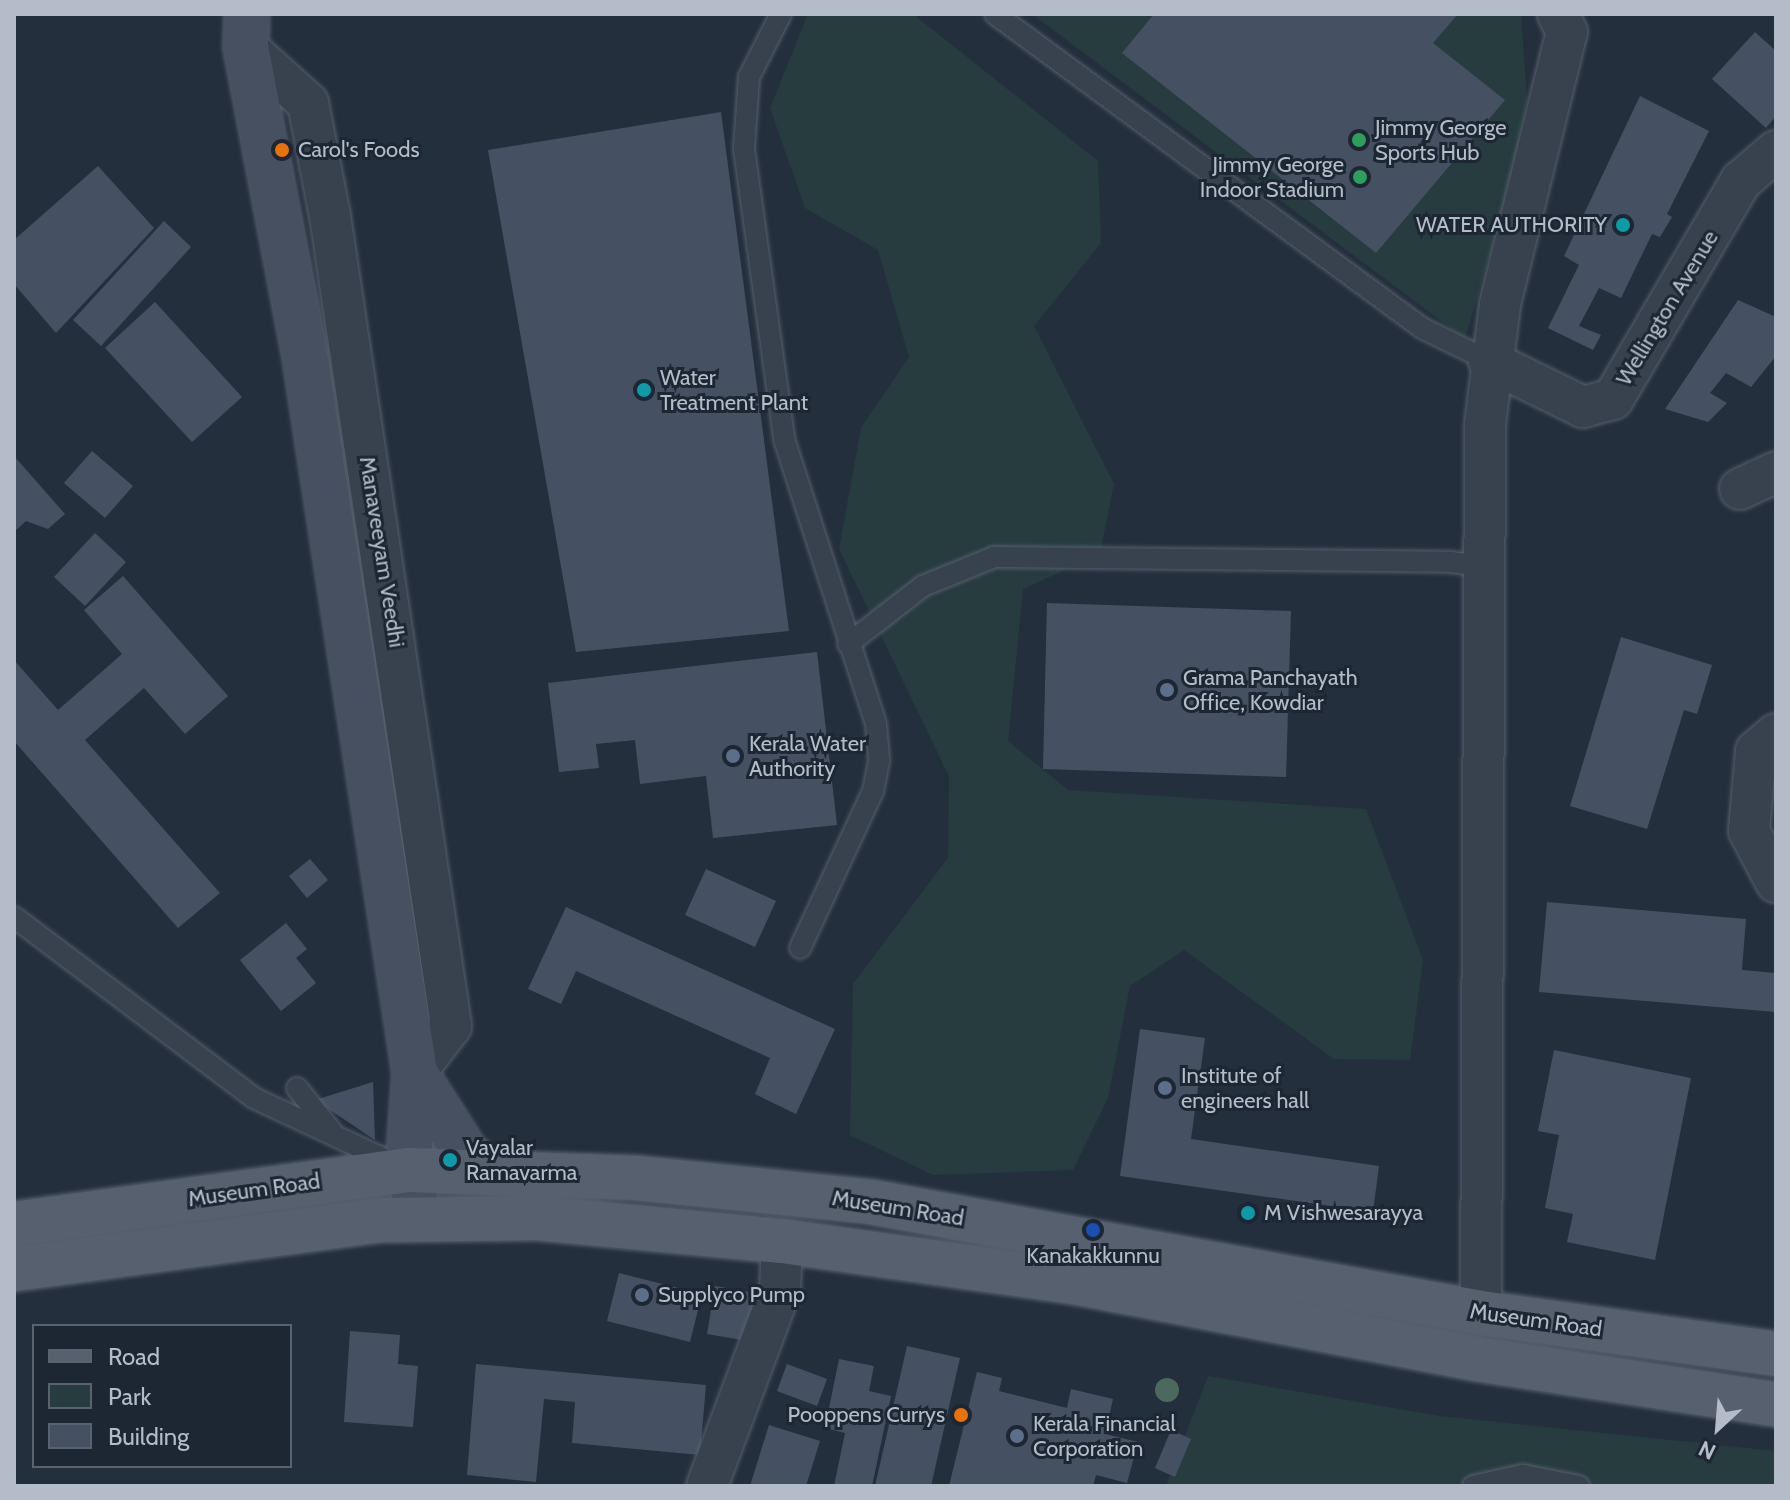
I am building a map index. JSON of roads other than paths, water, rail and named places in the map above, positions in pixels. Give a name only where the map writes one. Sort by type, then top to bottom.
[{"type":"main road","name":"Manaveeyam Veedhi","points":[[240,25],[308,379],[415,1073],[408,1170],[420,1219]]},
{"type":"main road","points":[[415,1073],[467,1155],[491,1172]]},
{"type":"main road","name":"Museum Road","points":[[14,1224],[408,1170],[636,1178],[871,1202],[1481,1313],[1776,1354]]},
{"type":"main road","name":"Museum Road","points":[[14,1269],[420,1219],[538,1218],[782,1241],[1074,1282],[1477,1359],[1776,1404]]},
{"type":"street","points":[[1481,1313],[1488,567],[1485,425],[1489,361],[1567,32],[1558,14]]},
{"type":"street","name":"Wellington Avenue","points":[[1489,361],[1583,407],[1613,399],[1741,181],[1776,151]]},
{"type":"street","points":[[1740,489],[1776,472]]},
{"type":"street","points":[[1776,734],[1756,751],[1749,831],[1776,882]]},
{"type":"street","points":[[707,1486],[780,1291],[782,1241]]},
{"type":"lane","points":[[781,14],[749,77],[744,149],[784,439],[876,724],[879,761],[873,791],[800,948]]},
{"type":"lane","points":[[995,14],[1422,328],[1489,361]]},
{"type":"lane","points":[[848,644],[923,586],[994,557],[1402,561],[1488,567]]},
{"type":"lane","points":[[14,917],[221,1076],[282,1113],[408,1170]]},
{"type":"lane","points":[[297,1088],[335,1135]]},
{"type":"lane","points":[[1473,1486],[1523,1475],[1579,1486]]},
{"type":"place","name":"Jimmy George Sports Hub","points":[[1359,140]]},
{"type":"place","name":"Carol's Foods","points":[[282,150]]},
{"type":"place","name":"Jimmy George Indoor Stadium","points":[[1360,177]]},
{"type":"place","name":"WATER AUTHORITY","points":[[1623,225]]},
{"type":"place","name":"Water Treatment Plant","points":[[644,390]]},
{"type":"place","name":"Grama Panchayath Office, Kowdiar","points":[[1167,690]]},
{"type":"place","name":"Kerala Water Authority","points":[[733,756]]},
{"type":"place","name":"Institute of engineers hall","points":[[1165,1088]]},
{"type":"place","name":"Vayalar Ramavarma","points":[[450,1160]]},
{"type":"place","name":"M Vishwesarayya","points":[[1248,1213]]},
{"type":"place","name":"Kanakakkunnu","points":[[1093,1230]]},
{"type":"place","name":"Supplyco Pump","points":[[642,1295]]},
{"type":"place","name":"Pooppens Currys","points":[[961,1415]]},
{"type":"place","name":"Kerala Financial Corporation","points":[[1017,1436]]}]
